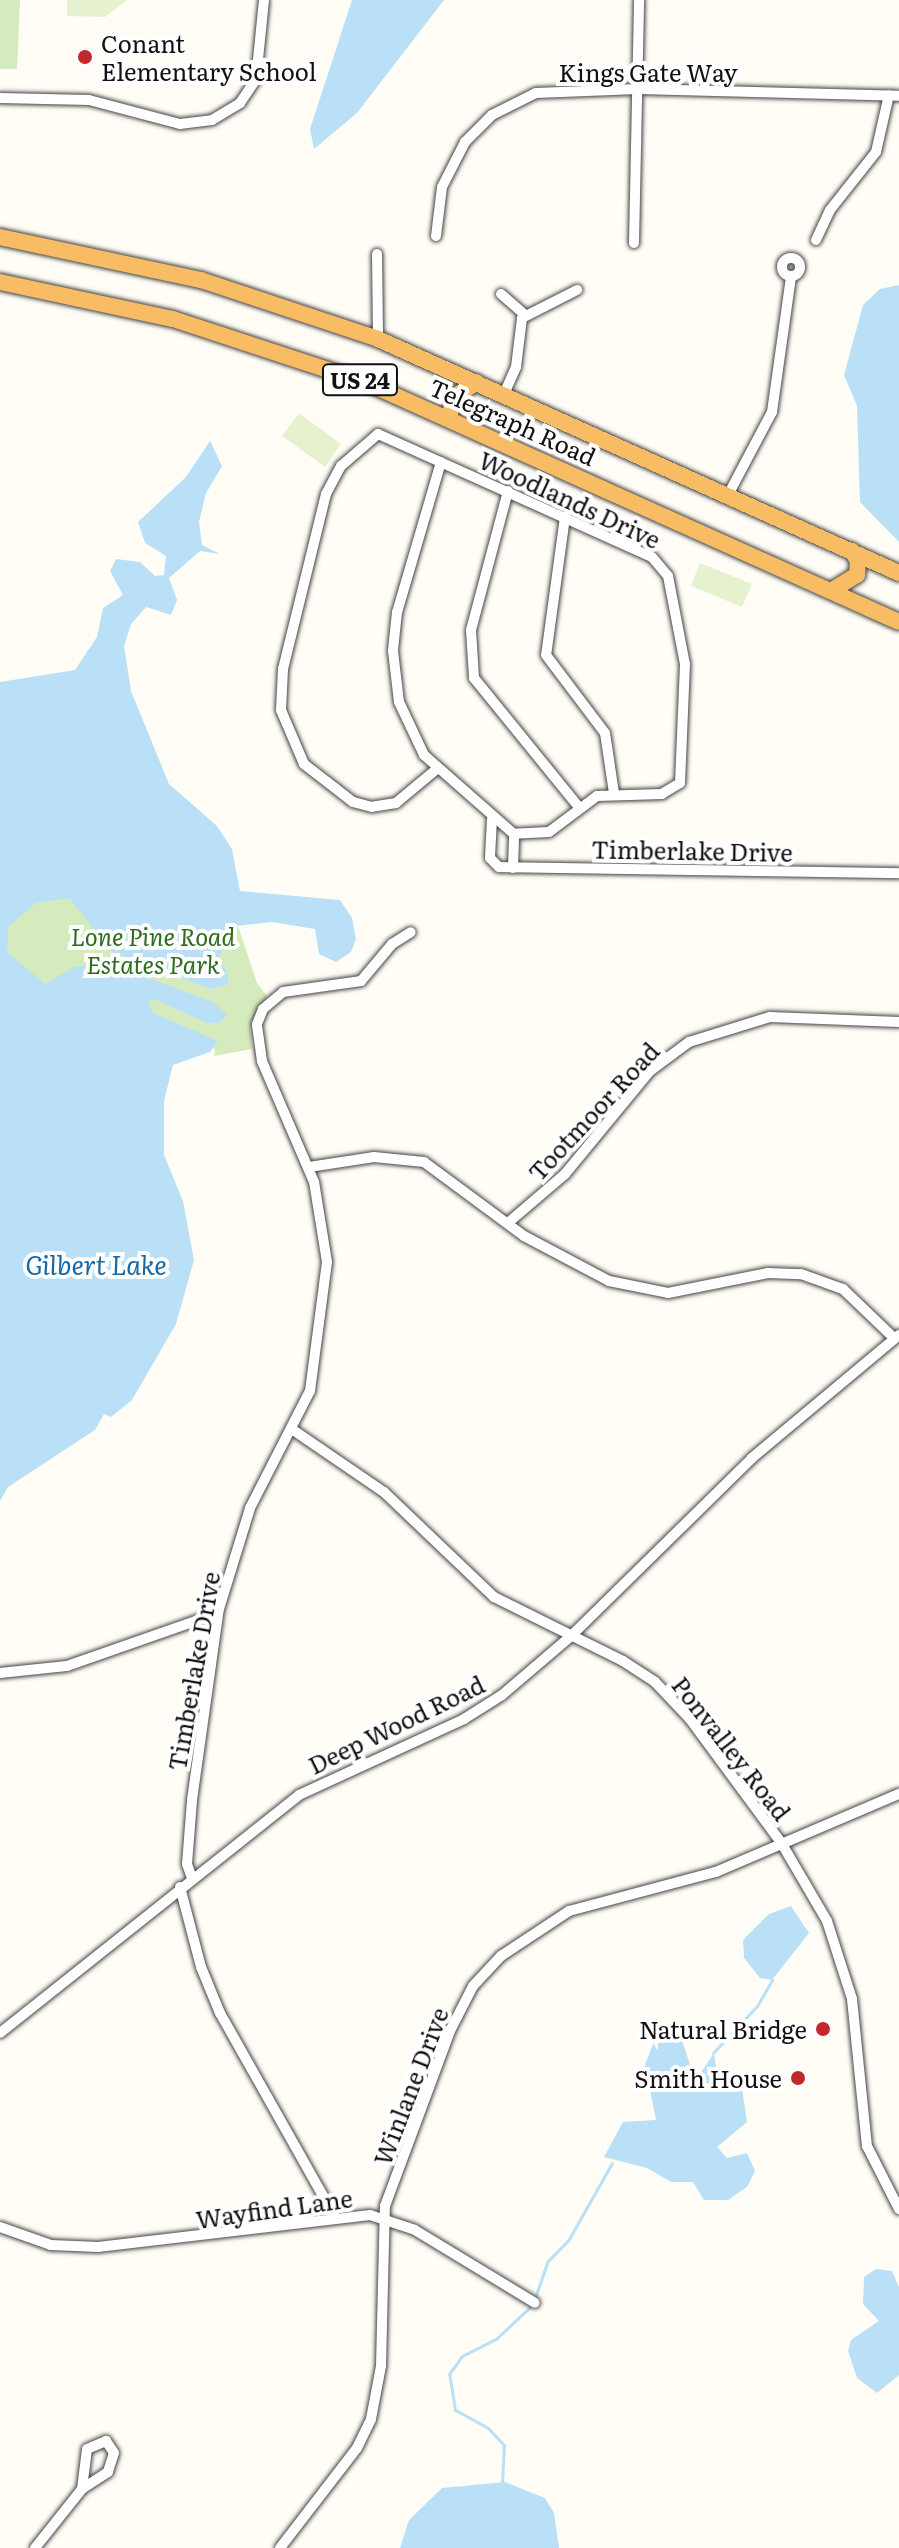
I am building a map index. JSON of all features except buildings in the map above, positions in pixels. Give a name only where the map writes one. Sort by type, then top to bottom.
[{"type":"highway","name":"Telegraph Road","points":[[0,237],[201,280],[378,339],[899,573]]},
{"type":"highway","name":"Telegraph Road","points":[[0,282],[127,307],[235,337],[449,418],[899,622]]},
{"type":"highway","points":[[449,418],[454,397],[477,382]]},
{"type":"highway","points":[[831,591],[857,575],[858,561],[852,551]]},
{"type":"street","points":[[0,98],[89,100],[180,124],[212,120],[240,103],[256,79],[264,0]]},
{"type":"street","points":[[634,243],[639,0]]},
{"type":"street","name":"Kings Gate Way","points":[[436,236],[450,166],[472,133],[492,115],[544,91],[638,89],[894,95]]},
{"type":"street","points":[[816,240],[830,210],[876,152],[894,95]]},
{"type":"street","points":[[377,254],[378,339]]},
{"type":"street","points":[[728,495],[772,412],[791,276]]},
{"type":"street","points":[[525,315],[577,290]]},
{"type":"street","points":[[501,294],[525,315]]},
{"type":"street","points":[[504,394],[516,367],[525,315]]},
{"type":"street","name":"Woodlands Drive","points":[[438,768],[396,803],[372,807],[353,802],[304,764],[284,726],[280,700],[318,524],[337,471],[378,434],[659,561],[668,576],[682,638],[684,763],[680,783],[662,794],[614,793],[578,806],[549,832],[514,834]]},
{"type":"street","points":[[441,462],[402,589],[393,651],[403,717],[438,768],[492,819],[514,834],[513,868]]},
{"type":"street","points":[[508,491],[471,630],[474,678],[486,698],[578,806]]},
{"type":"street","points":[[565,517],[546,655],[605,733],[614,793]]},
{"type":"street","name":"Timberlake Drive","points":[[492,819],[490,858],[499,867],[899,873]]},
{"type":"street","name":"Timberlake Drive","points":[[192,1878],[187,1864],[192,1800],[218,1613],[250,1508],[293,1430],[313,1377],[327,1262],[323,1217],[309,1167],[259,1054],[259,1016],[270,1000],[295,988],[341,987],[361,981],[392,944],[411,932]]},
{"type":"street","name":"Tootmoor Road","points":[[509,1222],[565,1174],[650,1071],[689,1042],[761,1018],[899,1022]]},
{"type":"street","points":[[309,1167],[374,1157],[424,1162],[569,1263],[638,1290],[679,1292],[768,1273],[814,1277],[843,1289],[896,1337]]},
{"type":"street","name":"Deep Wood Road","points":[[0,2033],[180,1887],[322,1782],[477,1712],[571,1636],[752,1458],[896,1337]]},
{"type":"street","name":"Ponvalley Road","points":[[293,1430],[384,1492],[494,1597],[606,1651],[664,1689],[782,1844],[821,1909],[841,1955],[855,2022],[867,2146],[899,2209]]},
{"type":"street","points":[[0,1673],[67,1666],[218,1613]]},
{"type":"street","name":"Winlane Drive","points":[[280,2548],[357,2448],[371,2419],[381,2366],[382,2218],[451,2029],[473,1986],[501,1956],[569,1911],[716,1872],[899,1794]]},
{"type":"street","points":[[180,1887],[201,1967],[220,2013],[335,2217]]},
{"type":"street","name":"Wayfind Lane","points":[[0,2227],[51,2245],[98,2247],[200,2238],[335,2217],[382,2218],[470,2259],[535,2303]]},
{"type":"street","points":[[35,2548],[82,2489],[108,2472],[114,2453],[106,2441],[87,2449],[82,2489]]},
{"type":"green space","points":[[0,0],[20,0],[17,69],[0,69]]},
{"type":"green space","points":[[67,0],[127,0],[105,17],[67,16]]},
{"type":"green space","points":[[299,413],[341,444],[325,467],[282,436]]},
{"type":"green space","points":[[700,563],[752,584],[742,607],[691,586]]},
{"type":"green space","name":"Lone Pine Road Estates Park","points":[[28,872],[238,926],[257,983],[267,996],[250,1028],[252,1049],[214,1056],[215,1049],[0,984],[0,924]]},
{"type":"water","points":[[352,0],[444,0],[357,113],[314,149],[310,129]]},
{"type":"water","points":[[899,285],[899,542],[860,502],[857,406],[844,375],[863,305],[880,289]]},
{"type":"water","name":"Gilbert Lake","points":[[210,441],[222,466],[206,493],[199,522],[202,545],[220,554],[200,551],[169,578],[177,600],[171,615],[146,607],[131,624],[124,646],[131,691],[169,784],[217,826],[232,849],[240,891],[340,900],[352,918],[356,939],[351,952],[336,962],[319,954],[315,929],[272,922],[237,926],[217,960],[226,970],[229,984],[211,989],[112,952],[69,898],[36,903],[8,927],[7,952],[45,984],[72,968],[103,961],[213,1002],[227,1015],[219,1023],[207,1023],[157,1000],[148,1001],[153,1013],[218,1041],[210,1052],[173,1065],[164,1101],[164,1155],[183,1201],[194,1260],[176,1324],[132,1400],[111,1417],[104,1414],[95,1430],[8,1487],[0,1501],[0,682],[75,670],[97,637],[103,608],[123,595],[110,571],[116,559],[140,562],[155,576],[164,575],[166,556],[145,543],[138,522],[186,477]]},
{"type":"water","points":[[791,1906],[809,1933],[772,1980],[760,1978],[744,1958],[743,1940],[769,1914]]},
{"type":"water","points":[[658,2031],[681,2037],[693,2074],[700,2074],[714,2053],[716,2068],[741,2082],[747,2122],[717,2147],[727,2158],[747,2153],[755,2171],[747,2187],[728,2200],[704,2200],[693,2182],[671,2182],[647,2168],[604,2157],[623,2122],[656,2120],[645,2065]]},
{"type":"water","points":[[876,2269],[892,2271],[899,2287],[899,2375],[877,2393],[857,2378],[848,2351],[851,2340],[879,2321],[863,2304],[864,2277]]},
{"type":"water","points":[[505,2482],[545,2498],[554,2513],[559,2548],[400,2548],[409,2520],[442,2488]]},
{"type":"waterway","points":[[713,2053],[757,2006],[772,1980]]},
{"type":"waterway","points":[[536,2295],[548,2261],[569,2239],[612,2163]]},
{"type":"waterway","points":[[502,2482],[504,2445],[488,2428],[455,2410],[449,2374],[462,2356],[497,2338],[529,2308]]},
{"type":"place","name":"Conant Elementary School","points":[[85,57]]},
{"type":"place","name":"Natural Bridge","points":[[823,2029]]},
{"type":"place","name":"Smith House","points":[[798,2078]]}]
